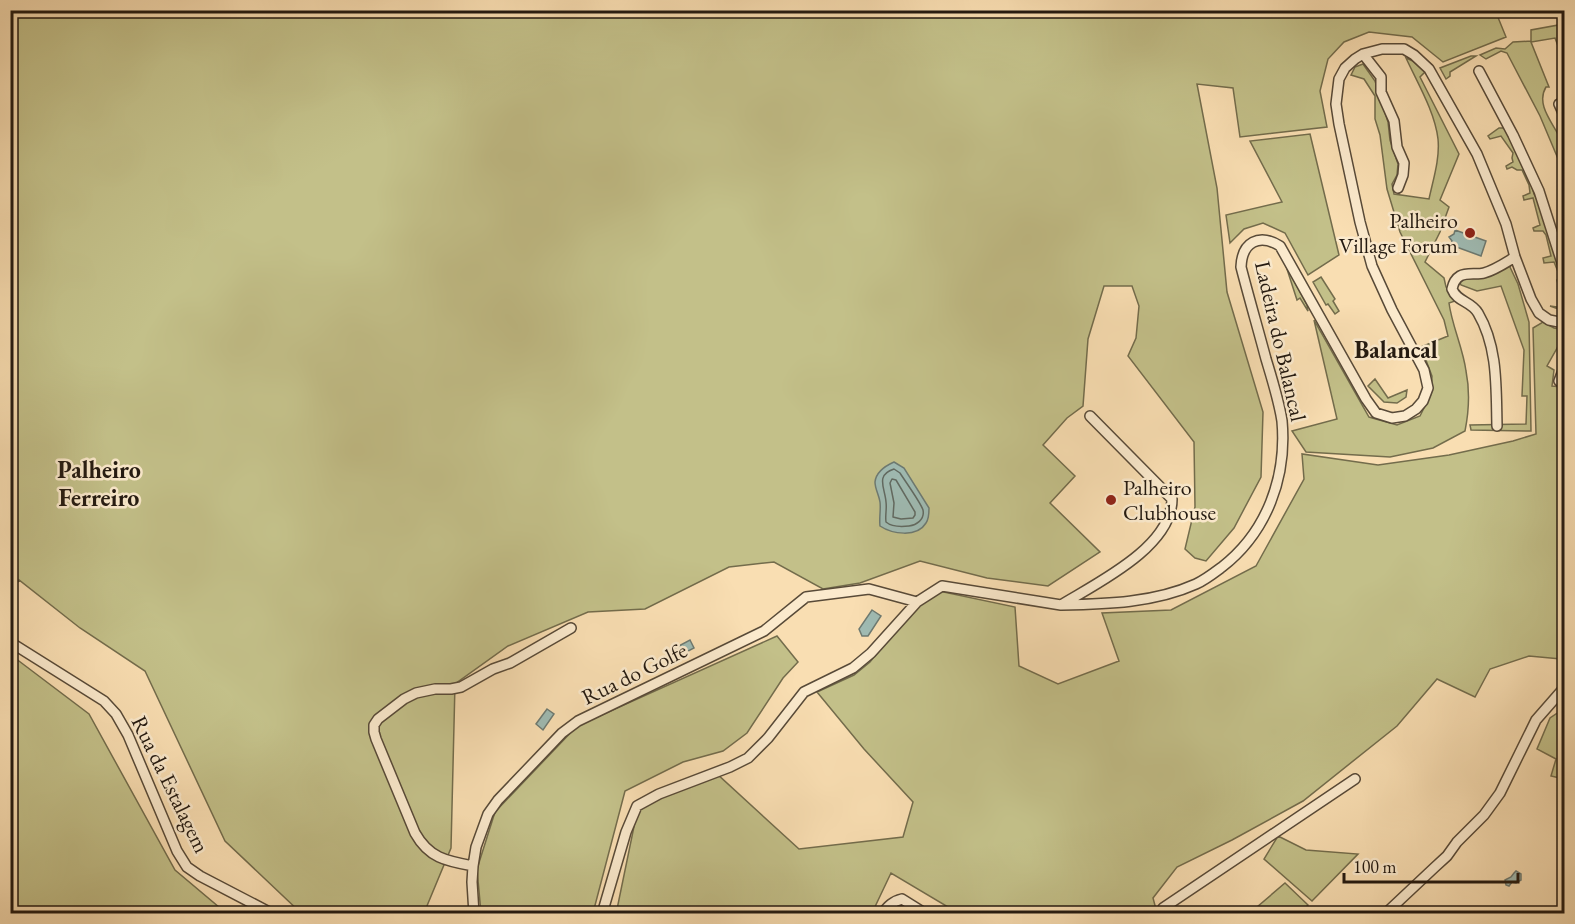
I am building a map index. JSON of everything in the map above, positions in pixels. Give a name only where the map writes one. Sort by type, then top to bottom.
[{"type":"street","points":[[1398,188],[1403,175],[1404,163],[1397,147],[1394,121],[1381,92],[1381,77],[1363,54],[1382,49],[1404,49],[1429,69],[1477,154],[1506,224],[1515,257],[1531,299],[1539,313],[1549,320],[1564,323]]},
{"type":"street","name":"Ladeira do Balancal","points":[[1061,605],[1124,603],[1197,584],[1232,559],[1258,528],[1268,510],[1281,468],[1283,447],[1281,419],[1273,381],[1241,267],[1241,256],[1246,247],[1256,240],[1271,240],[1280,246],[1365,399],[1376,413],[1392,418],[1405,416],[1423,401],[1428,388],[1424,370],[1372,266],[1339,124],[1336,104],[1339,79],[1345,68],[1363,54]]},
{"type":"street","points":[[1479,71],[1539,191],[1564,265]]},
{"type":"street","points":[[1559,104],[1564,115]]},
{"type":"street","points":[[1497,426],[1495,368],[1491,345],[1474,307],[1455,296],[1452,289],[1459,277],[1486,273],[1515,257]]},
{"type":"street","points":[[1559,381],[1564,368]]},
{"type":"street","points":[[602,914],[626,832],[637,807],[659,794],[748,758],[804,692],[853,668],[871,653],[917,602],[942,586],[1061,605],[1140,555],[1160,532],[1172,510],[1172,499],[1090,416]]},
{"type":"street","name":"Rua do Golfe","points":[[474,914],[473,866],[476,848],[489,814],[498,800],[562,733],[578,721],[764,631],[806,597],[869,589],[917,602]]},
{"type":"street","points":[[473,866],[443,860],[421,844],[376,739],[374,726],[378,719],[404,699],[416,693],[461,687],[493,669],[510,663],[572,628]]},
{"type":"street","name":"Rua da Estalagem","points":[[10,642],[104,701],[116,714],[128,735],[177,851],[187,867],[273,914]]},
{"type":"street","points":[[1385,914],[1447,856],[1457,842],[1484,815],[1500,794],[1536,720],[1564,688]]},
{"type":"street","points":[[1163,914],[1163,908],[1355,779]]},
{"type":"street","points":[[882,914],[894,901],[902,899],[926,914]]},
{"type":"shaded area","points":[[1495,10],[1506,37],[1443,62],[1412,37],[1369,32],[1344,42],[1328,59],[1320,91],[1327,127],[1240,137],[1233,88],[1197,84],[1217,188],[1227,292],[1263,412],[1261,477],[1234,528],[1206,561],[1195,558],[1185,549],[1195,507],[1194,442],[1128,356],[1136,338],[1139,306],[1132,286],[1104,286],[1088,339],[1083,406],[1067,418],[1043,445],[1075,476],[1050,503],[1100,552],[1048,586],[987,578],[920,561],[860,583],[823,589],[774,562],[729,567],[645,609],[588,612],[508,646],[455,684],[451,848],[424,913],[301,913],[225,841],[145,671],[80,628],[19,580],[11,594],[11,11]]},
{"type":"shaded area","points":[[1564,24],[1564,62],[1555,38],[1531,42],[1549,87],[1546,87],[1543,94],[1544,107],[1562,144],[1564,173],[1540,116],[1507,53],[1501,51],[1486,59],[1480,55],[1496,48],[1505,49],[1513,42],[1531,41],[1531,30]]},
{"type":"shaded area","points":[[1476,56],[1450,72],[1450,76],[1446,79],[1440,68]]},
{"type":"shaded area","points":[[1406,58],[1425,72],[1420,77],[1459,154],[1440,200],[1449,207],[1425,262],[1444,278],[1446,287],[1458,300],[1449,303],[1467,378],[1469,401],[1465,431],[1433,448],[1390,457],[1306,452],[1292,431],[1337,419],[1314,320],[1369,417],[1397,425],[1420,416],[1431,394],[1432,376],[1421,347],[1448,336],[1444,320],[1400,232],[1387,189],[1380,135],[1375,119],[1375,96],[1364,79],[1351,75],[1355,67],[1363,64],[1375,81],[1398,164],[1397,175],[1392,184],[1394,194],[1429,199],[1437,162],[1438,139],[1429,108]]},
{"type":"shaded area","points":[[1499,128],[1506,128],[1544,212],[1564,271],[1564,311],[1550,306],[1563,305],[1557,280],[1561,279],[1554,262],[1544,263],[1543,258],[1551,256],[1546,235],[1543,231],[1534,231],[1533,228],[1540,225],[1533,198],[1524,200],[1523,196],[1530,193],[1529,185],[1522,170],[1512,167],[1507,169],[1506,166],[1513,162],[1513,153],[1501,136],[1490,139],[1488,136]]},
{"type":"shaded area","points":[[1310,134],[1339,255],[1308,275],[1285,233],[1263,223],[1244,229],[1230,243],[1226,215],[1282,202],[1250,141]]},
{"type":"shaded area","points":[[1509,265],[1518,284],[1529,322],[1531,431],[1471,430],[1470,425],[1526,424],[1527,396],[1522,396],[1524,350],[1501,286],[1477,291],[1461,285],[1459,280],[1493,275]]},
{"type":"shaded area","points":[[1286,266],[1308,311],[1300,298],[1297,300]]},
{"type":"shaded area","points":[[1321,277],[1335,299],[1333,301],[1339,311],[1335,314],[1328,304],[1326,305],[1313,282]]},
{"type":"shaded area","points":[[1543,322],[1564,330],[1564,342],[1560,343],[1547,366],[1554,370],[1552,386],[1562,387],[1564,380],[1564,661],[1529,656],[1490,669],[1475,697],[1437,679],[1397,726],[1303,801],[1177,867],[1153,898],[1157,913],[958,913],[891,873],[872,913],[616,914],[638,807],[717,774],[799,849],[903,837],[913,802],[864,749],[817,692],[854,675],[870,662],[915,606],[939,591],[1015,607],[1019,666],[1058,684],[1119,661],[1102,613],[1171,610],[1256,566],[1304,479],[1302,454],[1378,465],[1449,455],[1536,434],[1533,328]]},
{"type":"shaded area","points":[[1375,379],[1388,398],[1407,390],[1406,397],[1397,403],[1384,402],[1368,386]]},
{"type":"shaded area","points":[[777,636],[798,662],[783,678],[747,733],[723,751],[683,762],[625,791],[593,913],[481,913],[477,869],[495,812],[577,726]]},
{"type":"shaded area","points":[[11,655],[89,714],[175,870],[226,913],[11,913]]},
{"type":"shaded area","points":[[1559,712],[1564,716],[1564,779],[1551,776],[1556,759],[1537,749],[1550,718]]},
{"type":"shaded area","points":[[1278,836],[1306,850],[1358,854],[1312,901],[1264,859]]},
{"type":"shaded area","points":[[1285,883],[1308,905],[1301,913],[1252,913],[1257,907]]},
{"type":"water","points":[[1455,230],[1486,241],[1481,256],[1451,245],[1452,241],[1449,237],[1454,234]]},
{"type":"water","points":[[894,462],[904,468],[929,508],[926,523],[922,528],[911,533],[897,533],[880,526],[876,478],[887,465]]},
{"type":"water","points":[[872,610],[881,616],[868,636],[862,636],[859,629]]},
{"type":"water","points":[[690,640],[694,648],[677,657],[673,649]]},
{"type":"water","points":[[547,709],[554,714],[543,730],[536,724]]},
{"type":"water","points":[[1516,871],[1521,874],[1521,880],[1516,883],[1512,882],[1509,886],[1506,885],[1505,880]]},
{"type":"waterway","points":[[1063,914],[1115,910],[1129,914]]},
{"type":"place","name":"Palheiro Village Forum","points":[[1470,233]]},
{"type":"place","name":"Palheiro Clubhouse","points":[[1111,500]]},
{"type":"district","name":"Balancal","points":[[1396,350]]},
{"type":"district","name":"Palheiro Ferreiro","points":[[99,484]]}]
